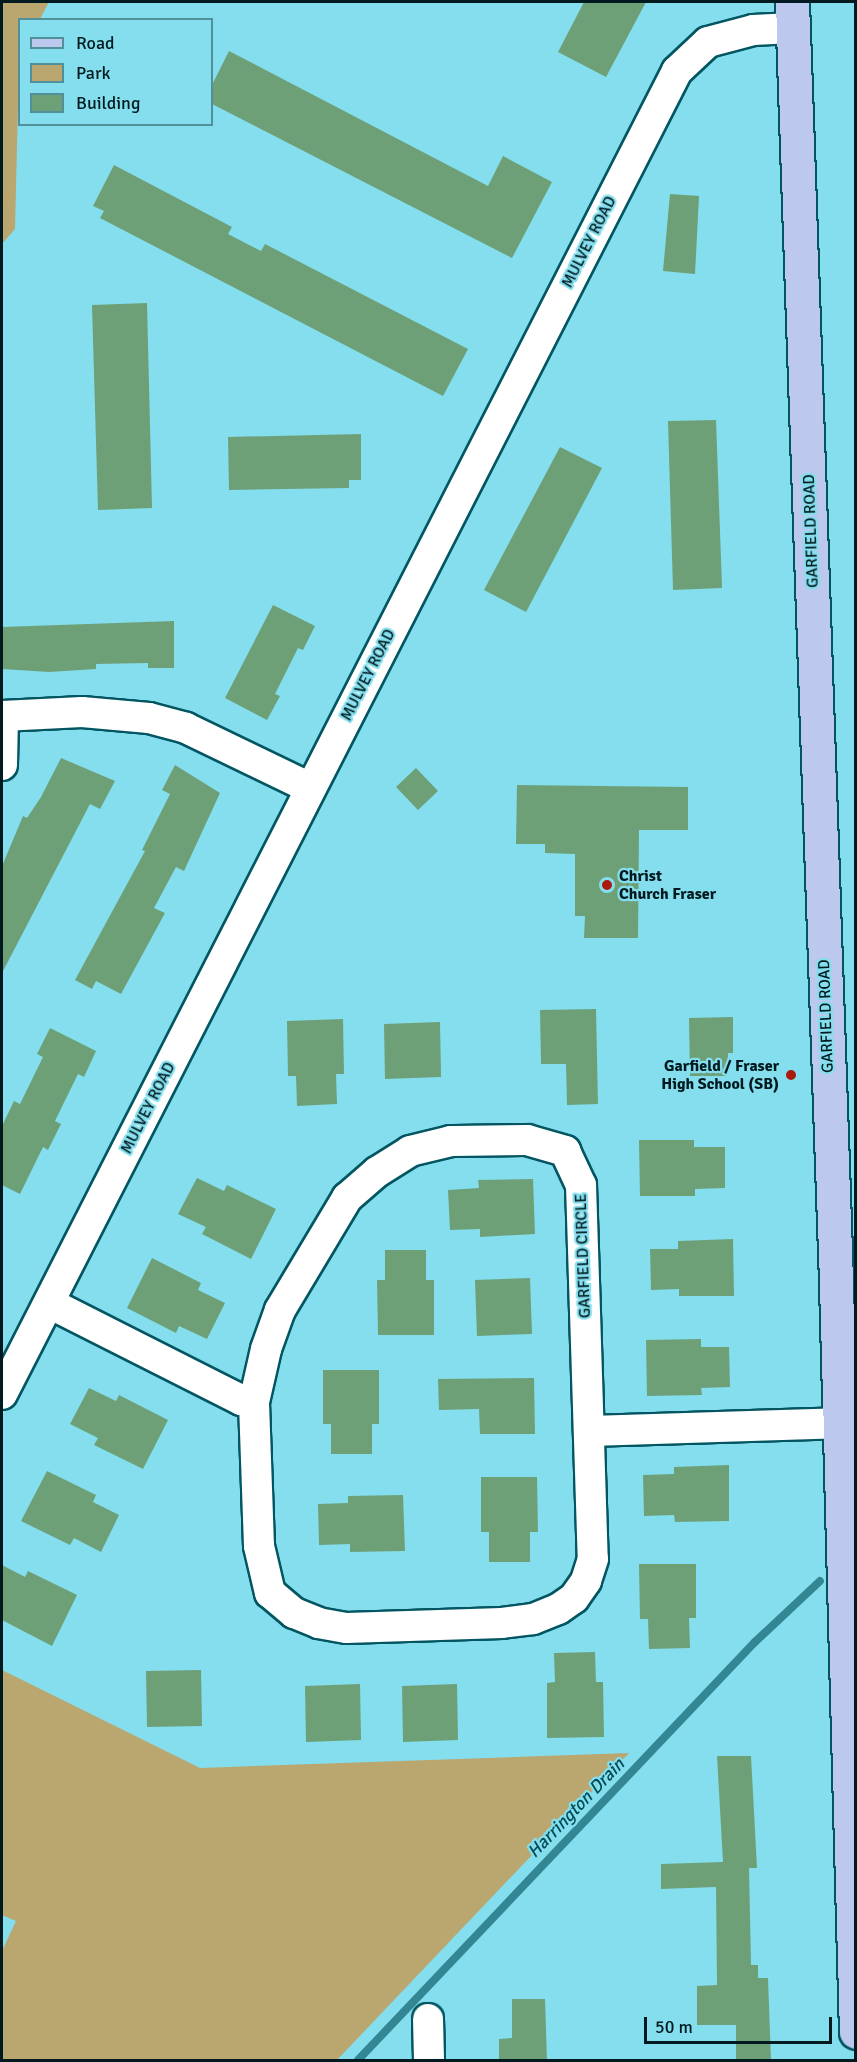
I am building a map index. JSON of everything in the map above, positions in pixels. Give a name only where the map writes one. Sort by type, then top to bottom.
[{"type":"main road","name":"GARFIELD ROAD","points":[[793,15],[839,1423],[855,2032]]},
{"type":"street","name":"MULVEY ROAD","points":[[2,1395],[677,70],[708,42],[753,30],[793,15]]},
{"type":"street","points":[[2,765],[2,716],[82,712],[149,718],[186,728],[310,788]]},
{"type":"street","name":"GARFIELD CIRCLE","points":[[527,1140],[565,1151],[581,1185],[589,1431],[593,1558],[586,1581],[574,1598],[533,1619],[346,1628],[319,1623],[279,1604],[264,1579],[258,1546],[254,1402],[266,1349],[280,1310],[347,1198],[410,1151],[452,1141],[527,1140]]},
{"type":"street","points":[[49,1304],[241,1400],[254,1402]]},
{"type":"street","points":[[589,1431],[839,1423]]},
{"type":"street","points":[[428,2019],[429,2061]]},
{"type":"green space","points":[[2,2],[49,2],[41,18],[18,18],[15,229],[2,244]]},
{"type":"green space","points":[[2,1670],[200,1768],[629,1753],[337,2060],[2,2060],[2,1951],[16,1921],[2,1915]]},
{"type":"building","points":[[584,2],[646,2],[606,77],[558,52]]},
{"type":"building","points":[[229,51],[488,186],[503,156],[552,182],[512,258],[213,105],[213,83]]},
{"type":"building","points":[[114,165],[232,227],[228,234],[261,251],[265,244],[468,349],[443,396],[100,218],[104,211],[93,206]]},
{"type":"building","points":[[670,194],[699,196],[695,274],[663,271]]},
{"type":"building","points":[[147,303],[152,508],[98,510],[92,305]]},
{"type":"building","points":[[716,420],[722,588],[673,590],[668,421]]},
{"type":"building","points":[[361,434],[361,480],[349,480],[349,488],[229,490],[228,437]]},
{"type":"building","points":[[560,447],[602,468],[526,612],[484,590]]},
{"type":"building","points":[[273,605],[315,626],[303,650],[298,648],[275,694],[280,696],[267,720],[225,698]]},
{"type":"building","points":[[174,621],[174,668],[148,668],[148,663],[96,664],[96,669],[49,672],[2,669],[2,627]]},
{"type":"building","points":[[61,758],[115,781],[100,809],[90,804],[2,973],[2,866],[23,816],[27,818],[41,797]]},
{"type":"building","points":[[175,765],[220,793],[184,871],[176,867],[154,908],[165,913],[121,994],[96,981],[92,989],[75,980],[145,851],[142,850],[170,794],[162,790]]},
{"type":"building","points":[[416,768],[438,791],[418,810],[396,787]]},
{"type":"building","name":"Christ Church Fraser","points":[[517,785],[688,787],[688,830],[639,830],[638,938],[584,938],[585,916],[575,916],[575,854],[545,853],[545,844],[516,844]]},
{"type":"building","points":[[596,1009],[598,1104],[567,1105],[566,1064],[541,1064],[540,1010]]},
{"type":"building","points":[[733,1017],[733,1053],[728,1053],[728,1076],[690,1076],[689,1018]]},
{"type":"building","points":[[343,1019],[344,1074],[336,1074],[337,1104],[297,1106],[296,1076],[288,1076],[287,1021]]},
{"type":"building","points":[[440,1022],[441,1077],[385,1079],[384,1024]]},
{"type":"building","points":[[50,1028],[96,1051],[84,1077],[78,1074],[55,1121],[61,1124],[48,1150],[43,1147],[20,1194],[2,1185],[2,1126],[14,1101],[20,1104],[43,1057],[37,1054]]},
{"type":"building","points":[[639,1140],[694,1140],[694,1147],[725,1147],[725,1188],[695,1189],[695,1196],[640,1196]]},
{"type":"building","points":[[197,1178],[224,1191],[227,1185],[276,1209],[251,1259],[202,1234],[206,1227],[178,1214]]},
{"type":"building","points":[[533,1179],[535,1234],[480,1237],[480,1229],[450,1230],[448,1190],[479,1188],[478,1180]]},
{"type":"building","points":[[733,1239],[734,1296],[679,1296],[679,1289],[651,1290],[650,1249],[678,1249],[678,1241]]},
{"type":"building","points":[[385,1250],[426,1250],[426,1280],[434,1280],[434,1335],[378,1335],[377,1280],[385,1280]]},
{"type":"building","points":[[152,1258],[201,1283],[198,1290],[225,1303],[207,1339],[179,1326],[176,1333],[127,1308]]},
{"type":"building","points":[[530,1278],[532,1334],[477,1336],[475,1280]]},
{"type":"building","points":[[701,1339],[701,1347],[729,1347],[730,1387],[701,1388],[702,1395],[647,1396],[646,1340]]},
{"type":"building","points":[[323,1370],[379,1370],[379,1424],[372,1424],[372,1454],[331,1454],[331,1424],[323,1424]]},
{"type":"building","points":[[534,1378],[535,1434],[480,1434],[479,1409],[439,1410],[438,1379]]},
{"type":"building","points":[[89,1388],[116,1401],[119,1395],[168,1420],[143,1469],[94,1445],[98,1438],[70,1424]]},
{"type":"building","points":[[729,1465],[729,1521],[675,1522],[674,1515],[644,1516],[643,1475],[674,1474],[674,1467]]},
{"type":"building","points":[[47,1471],[96,1495],[93,1502],[119,1515],[101,1552],[74,1538],[70,1545],[21,1521]]},
{"type":"building","points":[[481,1477],[537,1477],[538,1532],[530,1532],[530,1562],[489,1562],[489,1532],[481,1532]]},
{"type":"building","points":[[403,1495],[405,1551],[350,1552],[350,1544],[319,1545],[318,1504],[348,1503],[348,1496]]},
{"type":"building","points":[[639,1564],[696,1564],[696,1618],[689,1618],[690,1648],[649,1649],[648,1619],[640,1619]]},
{"type":"building","points":[[2,1565],[25,1577],[28,1571],[77,1595],[52,1646],[2,1620]]},
{"type":"building","points":[[595,1652],[596,1682],[603,1682],[604,1737],[547,1738],[547,1683],[555,1682],[554,1653]]},
{"type":"building","points":[[201,1670],[202,1726],[147,1727],[146,1671]]},
{"type":"building","points":[[360,1684],[361,1740],[306,1742],[305,1686]]},
{"type":"building","points":[[457,1684],[458,1740],[403,1742],[402,1686]]},
{"type":"building","points":[[717,1756],[751,1756],[757,1868],[749,1868],[751,1965],[758,1965],[758,1978],[768,1978],[771,2061],[736,2061],[736,2025],[697,2025],[697,1986],[717,1985],[716,1887],[661,1889],[661,1864],[723,1862]]},
{"type":"building","points":[[512,1999],[545,1999],[547,2061],[499,2061],[499,2039],[512,2038]]},
{"type":"waterway","name":"Harrington Drain","points":[[358,2060],[755,1642],[820,1581]]},
{"type":"place","name":"Christ Church Fraser","points":[[607,885]]},
{"type":"place","name":"Garfield / Fraser High School (SB)","points":[[791,1075]]}]
